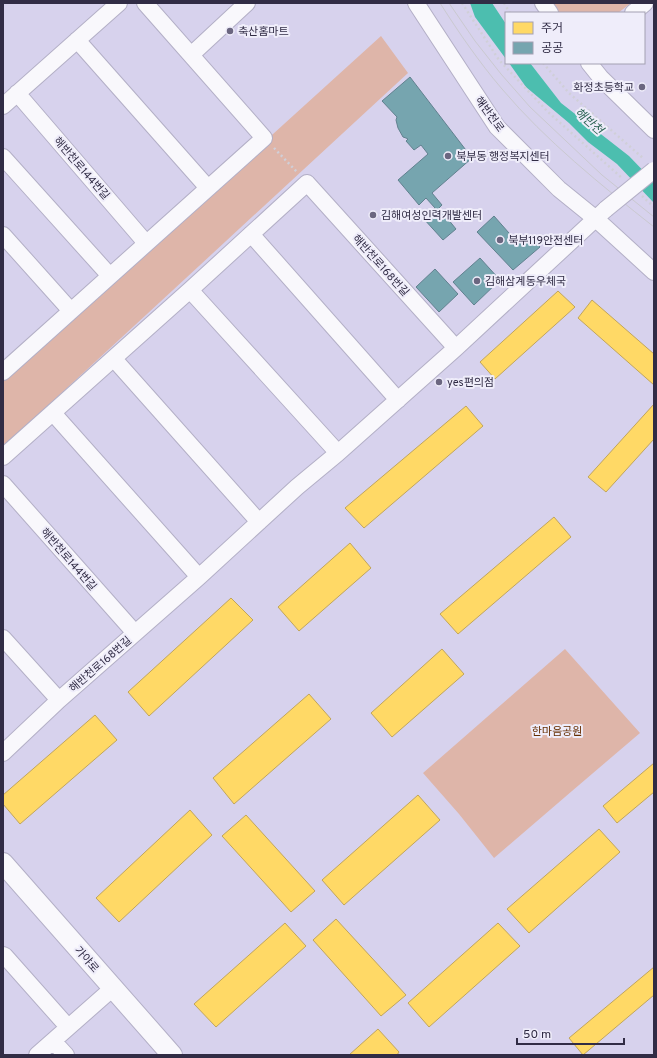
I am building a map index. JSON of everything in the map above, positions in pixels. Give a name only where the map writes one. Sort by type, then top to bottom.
[{"type":"main road","name":"가야로","points":[[3,863],[172,1055]]},
{"type":"street","points":[[3,106],[119,3]]},
{"type":"street","points":[[6,364],[71,311],[264,138],[145,3]]},
{"type":"street","points":[[191,55],[248,3]]},
{"type":"street","name":"해반천로","points":[[416,3],[497,127],[559,189],[601,214],[654,272]]},
{"type":"street","points":[[543,3],[549,12]]},
{"type":"street","points":[[634,12],[645,3]]},
{"type":"street","points":[[77,40],[208,188]]},
{"type":"street","points":[[590,64],[601,78],[654,130]]},
{"type":"street","name":"해반천로144번길","points":[[17,93],[146,243]]},
{"type":"street","points":[[3,157],[110,276]]},
{"type":"street","name":"해반천로168번길","points":[[3,753],[59,700],[456,348],[651,167]]},
{"type":"street","points":[[3,457],[114,359],[307,183]]},
{"type":"street","name":"해반천로168번길","points":[[307,183],[456,348]]},
{"type":"street","points":[[251,234],[398,400]]},
{"type":"street","points":[[3,235],[71,311]]},
{"type":"street","points":[[190,290],[338,454]]},
{"type":"street","points":[[114,359],[259,522]]},
{"type":"street","points":[[53,413],[199,577]]},
{"type":"street","name":"해반천로144번길","points":[[3,484],[135,633]]},
{"type":"street","points":[[3,638],[59,700]]},
{"type":"street","points":[[3,955],[68,1028]]},
{"type":"street","points":[[37,1055],[113,988]]},
{"type":"street","points":[[53,1041],[66,1055]]},
{"type":"path","points":[[462,3],[499,60],[548,112],[625,180]]},
{"type":"path","points":[[504,3],[509,12]]},
{"type":"path","points":[[544,64],[569,93],[651,167]]},
{"type":"path","points":[[264,138],[307,183]]},
{"type":"path","points":[[636,191],[654,207]]},
{"type":"green space","points":[[552,3],[631,3],[619,12],[558,12]]},
{"type":"green space","points":[[381,36],[408,73],[3,447],[3,379]]},
{"type":"green space","name":"한마음공원","points":[[565,649],[640,733],[494,858],[459,814],[423,773]]},
{"type":"shaded area","points":[[470,3],[492,3],[505,22],[505,58],[475,17]]},
{"type":"shaded area","name":"해반천","points":[[510,64],[531,64],[561,103],[629,156],[654,182],[654,203],[617,164],[588,142],[569,123],[526,87]]},
{"type":"building: 주거","points":[[558,291],[575,307],[495,379],[480,362]]},
{"type":"building: 주거","points":[[592,300],[654,354],[654,385],[578,318]]},
{"type":"building: 주거","points":[[654,404],[654,439],[606,492],[588,477]]},
{"type":"building: 주거","points":[[466,406],[483,426],[364,528],[345,508]]},
{"type":"building: 주거","points":[[554,517],[571,537],[458,634],[440,614]]},
{"type":"building: 주거","points":[[350,543],[371,568],[299,631],[278,607]]},
{"type":"building: 주거","points":[[231,598],[253,620],[149,716],[128,692]]},
{"type":"building: 주거","points":[[442,649],[464,674],[392,737],[371,713]]},
{"type":"building: 주거","points":[[309,694],[331,719],[234,804],[213,778]]},
{"type":"building: 주거","points":[[95,715],[117,740],[20,824],[3,804],[3,795]]},
{"type":"building: 주거","points":[[654,763],[654,792],[617,823],[603,806]]},
{"type":"building: 주거","points":[[418,795],[440,820],[344,905],[322,880]]},
{"type":"building: 주거","points":[[190,810],[212,835],[119,922],[96,898]]},
{"type":"building: 주거","points":[[246,815],[315,891],[291,912],[222,836]]},
{"type":"building: 주거","points":[[599,829],[620,852],[529,933],[507,909]]},
{"type":"building: 주거","points":[[336,919],[406,995],[381,1016],[313,940]]},
{"type":"building: 주거","points":[[285,923],[306,946],[216,1027],[194,1004]]},
{"type":"building: 주거","points":[[498,923],[520,946],[429,1027],[408,1003]]},
{"type":"building: 주거","points":[[654,967],[654,995],[583,1055],[569,1038]]},
{"type":"building: 주거","points":[[378,1029],[399,1052],[397,1055],[349,1055]]},
{"type":"building: 공공","name":"북부동 행정복지센터","points":[[410,77],[472,158],[432,193],[442,205],[439,208],[456,229],[443,240],[423,218],[435,208],[426,198],[419,205],[398,180],[428,154],[421,145],[414,150],[406,141],[408,139],[403,137],[398,128],[396,120],[397,117],[382,101]]},
{"type":"building: 공공","name":"북부119안전센터","points":[[494,216],[520,244],[531,236],[540,247],[513,270],[477,232]]},
{"type":"building: 공공","name":"김해삼계동우체국","points":[[480,258],[500,280],[474,305],[453,282]]},
{"type":"building: 공공","points":[[435,269],[458,294],[439,312],[416,287]]},
{"type":"tram line","points":[[440,3],[477,58],[537,127],[575,162],[654,227]]},
{"type":"tram line","points":[[449,3],[475,41],[530,107],[602,175],[654,217]]},
{"type":"place","name":"축산홈마트","points":[[230,31]]},
{"type":"place","name":"화정초등학교","points":[[642,87]]},
{"type":"place","name":"북부동 행정복지센터","points":[[448,156]]},
{"type":"place","name":"김해여성인력개발센터","points":[[373,215]]},
{"type":"place","name":"북부119안전센터","points":[[500,240]]},
{"type":"place","name":"김해삼계동우체국","points":[[477,281]]},
{"type":"place","name":"yes편의점","points":[[439,382]]}]
